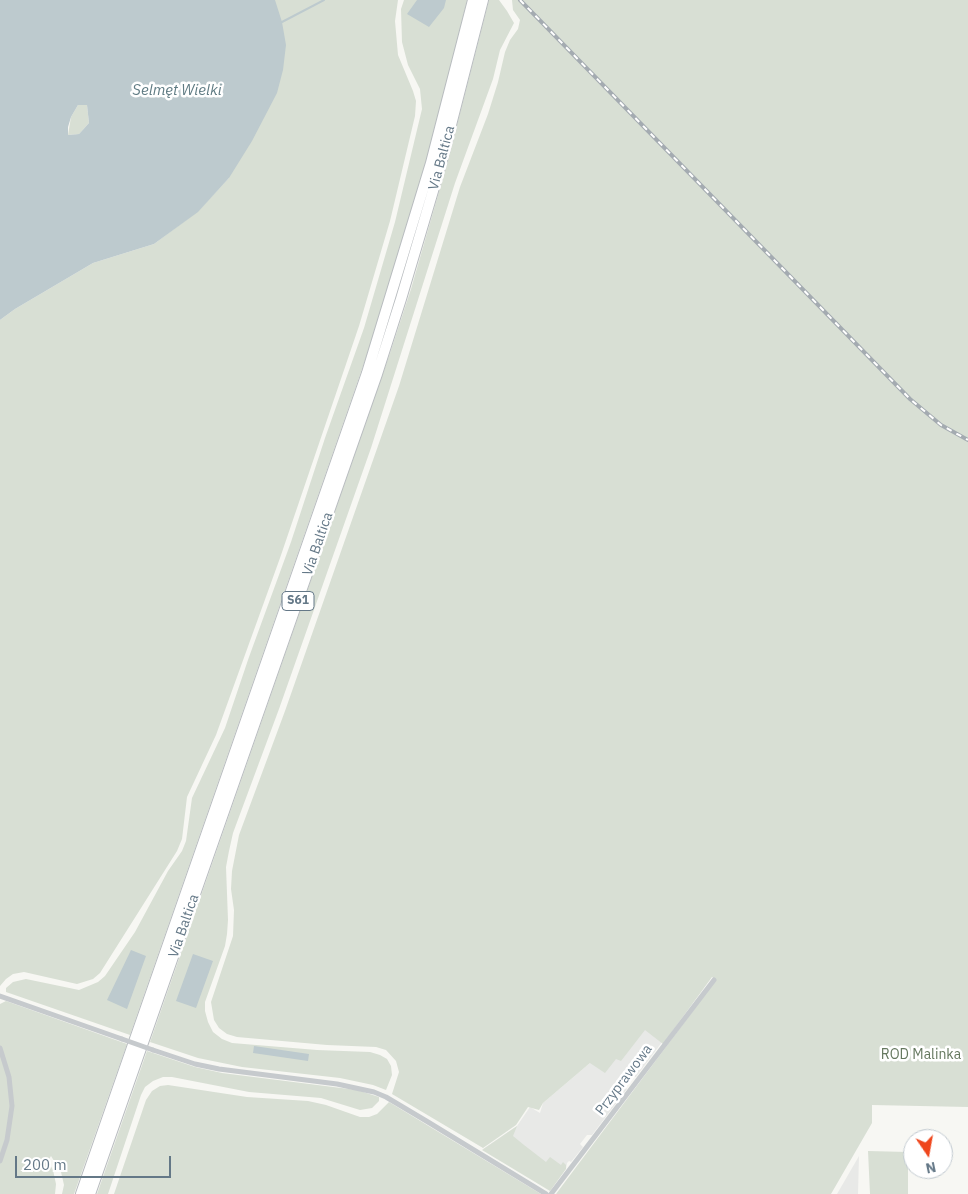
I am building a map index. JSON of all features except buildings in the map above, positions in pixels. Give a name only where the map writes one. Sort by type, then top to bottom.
[{"type":"highway","name":"Via Baltica","points":[[81,1194],[367,373],[432,163],[474,0]]},
{"type":"highway","name":"Via Baltica","points":[[90,1194],[380,365],[441,164],[483,0]]},
{"type":"street","name":"Przyprawowa","points":[[551,1194],[714,980]]},
{"type":"street","points":[[0,996],[195,1064],[219,1070],[359,1087],[374,1092],[386,1097],[546,1194]]},
{"type":"street","points":[[0,1048],[9,1077],[12,1106],[7,1140],[0,1161]]},
{"type":"shaded area","points":[[616,1015],[665,1038],[636,1077],[630,1077],[624,1086],[627,1089],[592,1135],[587,1135],[580,1144],[583,1147],[571,1162],[567,1163],[566,1169],[483,1149],[517,1126],[530,1107],[540,1113],[543,1103],[590,1063]]},
{"type":"shaded area","points":[[859,1156],[858,1194],[837,1194]]},
{"type":"green space","points":[[133,0],[398,0],[395,21],[398,55],[416,101],[415,116],[390,221],[359,326],[280,558],[216,735],[187,797],[182,839],[177,851],[100,973],[93,979],[77,984],[24,972],[13,974],[0,986],[0,320],[15,309],[93,263],[154,244],[198,211],[229,178]]},
{"type":"green space","points":[[404,0],[467,0],[443,100],[409,222],[369,349],[130,1035],[6,992],[6,988],[13,982],[26,979],[79,990],[98,982],[105,976],[135,932],[168,871],[182,851],[186,841],[192,798],[225,728],[291,542],[364,328],[395,222],[422,109],[420,89],[408,65],[402,42],[401,9]]},
{"type":"green space","points":[[489,0],[499,0],[514,23],[500,50],[493,79],[455,183],[371,448],[233,833],[226,867],[227,934],[225,946],[205,1002],[205,1011],[213,1032],[222,1039],[232,1043],[370,1052],[387,1059],[391,1066],[392,1075],[386,1090],[373,1085],[340,1078],[242,1067],[198,1058],[150,1042],[411,289],[447,164]]},
{"type":"green space","name":"ROD Malinka","points":[[512,0],[968,0],[968,1107],[872,1105],[872,1123],[831,1194],[556,1194],[716,980],[712,977],[663,1044],[645,1030],[621,1061],[616,1059],[605,1073],[590,1063],[543,1103],[539,1110],[528,1107],[516,1125],[483,1148],[392,1094],[399,1072],[396,1061],[386,1050],[376,1047],[327,1045],[237,1037],[227,1034],[219,1028],[214,1020],[211,1002],[233,936],[232,871],[239,835],[285,711],[399,386],[460,187],[488,114],[505,52],[510,40],[518,29],[520,20],[513,10]]},
{"type":"green space","points":[[78,105],[87,105],[89,123],[79,134],[68,135],[71,117]]},
{"type":"green space","points":[[6,1001],[127,1044],[74,1194],[62,1194],[64,1185],[61,1172],[51,1156],[48,1161],[53,1170],[56,1184],[55,1194],[0,1194],[0,1004]]},
{"type":"green space","points":[[147,1051],[195,1067],[222,1073],[357,1090],[379,1097],[379,1101],[372,1108],[360,1110],[321,1098],[249,1092],[172,1077],[163,1077],[145,1087],[108,1194],[97,1194]]},
{"type":"green space","points":[[168,1085],[247,1097],[308,1101],[360,1117],[369,1117],[377,1114],[389,1102],[541,1194],[114,1194],[146,1100],[152,1091],[160,1086]]},
{"type":"green space","points":[[517,1126],[513,1136],[524,1145],[546,1162],[550,1157],[561,1165],[563,1162],[566,1165],[566,1169],[550,1191],[482,1150]]},
{"type":"green space","points":[[868,1151],[903,1152],[903,1179],[908,1179],[908,1194],[870,1194]]},
{"type":"water","name":"Selmęt Wielki","points":[[0,0],[275,0],[282,22],[286,45],[283,70],[277,93],[252,141],[229,178],[198,212],[154,244],[93,263],[15,309],[0,320]],"holes":[[[78,105],[87,105],[89,123],[79,134],[68,135],[71,117]]]},
{"type":"water","points":[[417,0],[446,0],[444,8],[429,27],[407,14]]},
{"type":"water","points":[[131,950],[146,956],[127,1009],[107,1000]]},
{"type":"water","points":[[193,954],[213,961],[196,1008],[176,1001]]},
{"type":"water","points":[[254,1046],[309,1054],[308,1061],[253,1053]]},
{"type":"waterway","points":[[282,22],[324,0]]},
{"type":"railway","points":[[520,0],[910,399],[941,425],[968,440]]}]
